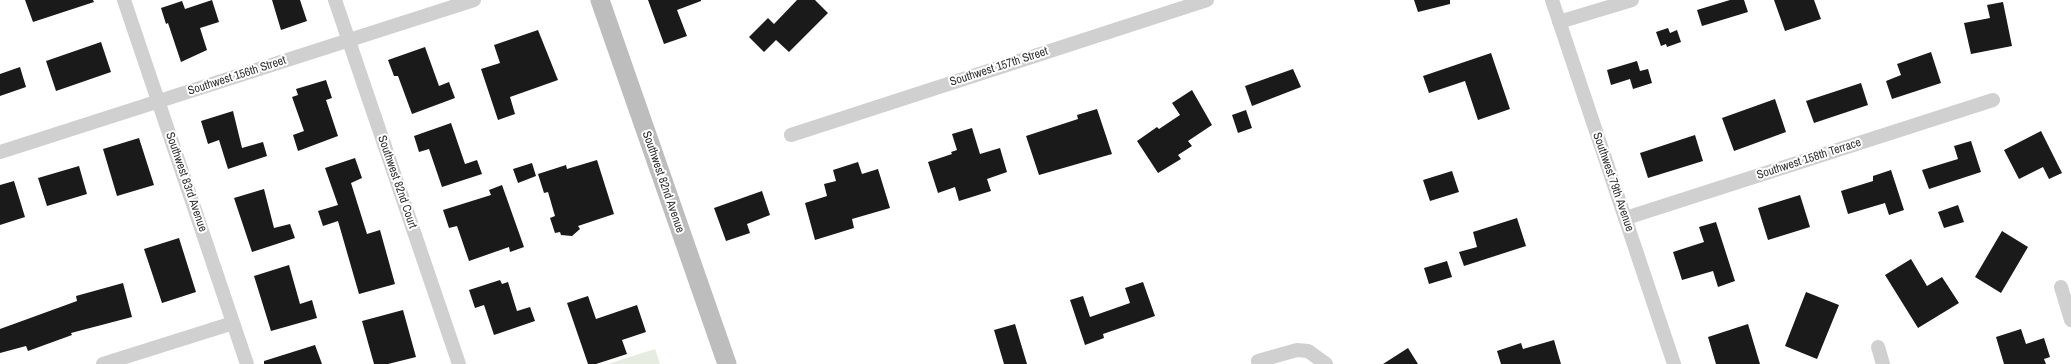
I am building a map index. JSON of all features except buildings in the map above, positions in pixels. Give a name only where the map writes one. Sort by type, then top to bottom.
[{"type":"street","name":"Southwest 83rd Avenue","points":[[124,0],[248,364]]},
{"type":"street","name":"Southwest 82nd Court","points":[[335,0],[459,364]]},
{"type":"street","name":"Southwest 156th Street","points":[[0,152],[474,0]]},
{"type":"street","name":"Southwest 82nd Avenue","points":[[600,0],[727,364]]},
{"type":"street","name":"Southwest 157th Street","points":[[791,135],[1207,0]]},
{"type":"street","name":"Southwest 79th Avenue","points":[[1552,0],[1674,364]]},
{"type":"street","points":[[1559,22],[1632,0]]},
{"type":"street","name":"Southwest 158th Terrace","points":[[1626,218],[1993,100]]},
{"type":"street","points":[[2061,287],[2071,320]]},
{"type":"street","points":[[103,364],[234,323]]},
{"type":"street","points":[[1878,347],[1883,364]]},
{"type":"street","points":[[1258,361],[1297,350],[1308,352],[1326,364]]},
{"type":"shaded area","points":[[655,349],[660,364],[608,364]]}]
